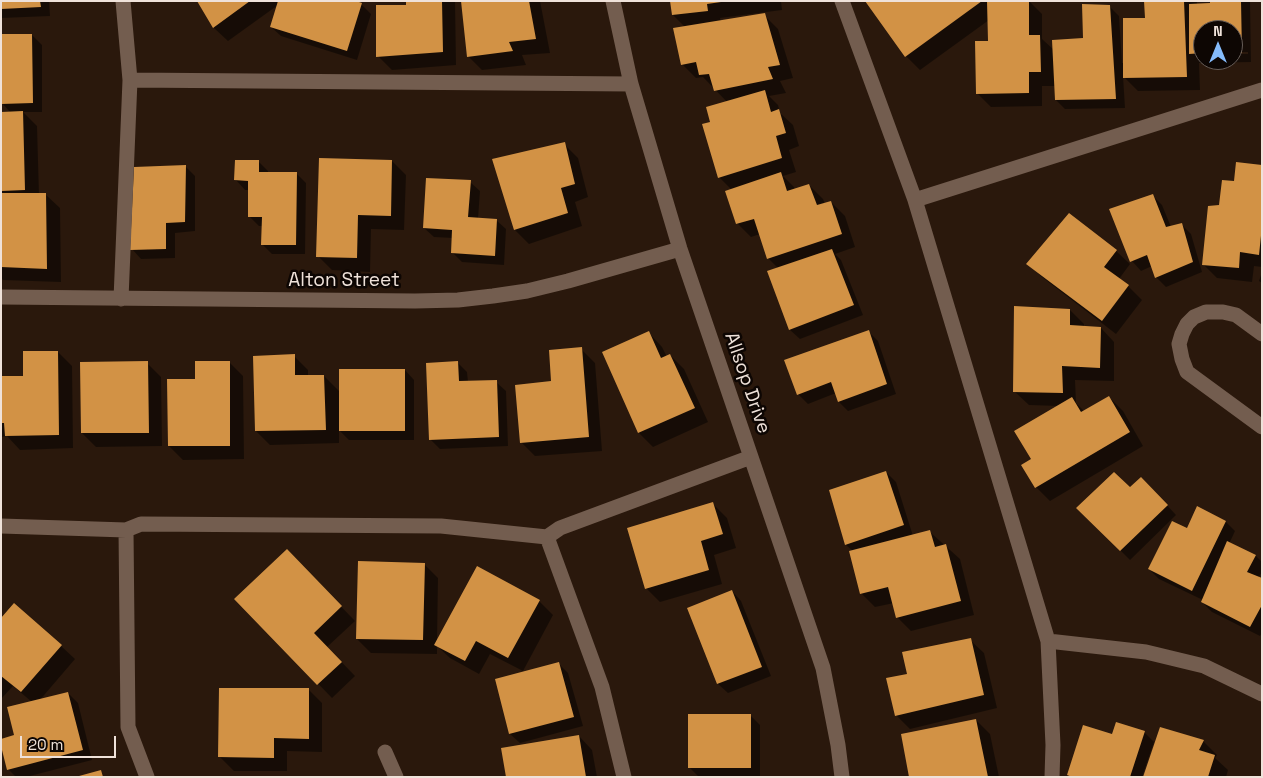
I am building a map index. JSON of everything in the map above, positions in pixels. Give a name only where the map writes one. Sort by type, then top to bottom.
[{"type":"street","points":[[121,299],[130,80],[123,1]]},
{"type":"street","name":"Allsop Drive","points":[[613,1],[631,84],[680,249],[823,668],[838,745],[842,777]]},
{"type":"street","points":[[842,1],[915,200],[1048,641],[1053,745],[1052,777]]},
{"type":"street","points":[[130,80],[631,84]]},
{"type":"street","points":[[915,200],[1262,90]]},
{"type":"street","name":"Alton Street","points":[[1,297],[415,301],[466,299],[527,291],[680,249]]},
{"type":"street","points":[[1262,334],[1236,315],[1222,312],[1206,312],[1194,317],[1187,324],[1179,344],[1187,372],[1262,428]]},
{"type":"street","points":[[1,526],[126,530],[141,524],[441,526],[547,537],[560,528],[751,457]]},
{"type":"street","points":[[126,530],[128,727],[146,777]]},
{"type":"street","points":[[547,537],[602,686],[624,777]]},
{"type":"street","points":[[1048,641],[1146,652],[1204,666],[1262,694]]},
{"type":"street","points":[[385,752],[396,777]]},
{"type":"building","points":[[1,1],[40,1],[41,7],[1,9]]},
{"type":"building","points":[[197,1],[250,1],[213,28]]},
{"type":"building","points":[[278,1],[356,1],[362,3],[347,51],[270,27]]},
{"type":"building","points":[[406,1],[442,1],[443,52],[376,57],[376,5],[406,5]]},
{"type":"building","points":[[461,1],[529,1],[536,39],[509,42],[513,51],[467,57]]},
{"type":"building","points":[[670,1],[721,2],[707,4],[708,11],[672,15]]},
{"type":"building","points":[[865,1],[982,1],[905,57]]},
{"type":"building","points":[[987,1],[1029,1],[1029,35],[1040,35],[1041,72],[1029,72],[1029,93],[976,94],[975,41],[988,41]]},
{"type":"building","points":[[1144,1],[1184,1],[1187,77],[1123,78],[1123,18],[1145,18]]},
{"type":"building","points":[[1210,1],[1241,1],[1241,20],[1193,20],[1193,54],[1189,54],[1189,4],[1210,3]]},
{"type":"building","points":[[1082,4],[1110,5],[1116,99],[1055,100],[1052,40],[1083,38]]},
{"type":"building","points":[[765,13],[780,65],[768,67],[773,79],[714,91],[709,74],[699,75],[696,62],[681,65],[673,28]]},
{"type":"building","points":[[1,34],[32,34],[33,103],[1,104]]},
{"type":"building","points":[[765,90],[771,112],[779,109],[786,133],[776,136],[782,158],[718,178],[702,124],[710,122],[706,107]]},
{"type":"building","points":[[23,111],[25,190],[1,191],[1,112]]},
{"type":"building","points":[[565,142],[575,184],[561,188],[568,213],[514,230],[492,159]]},
{"type":"building","points":[[319,158],[392,160],[391,216],[358,215],[357,258],[316,257]]},
{"type":"building","points":[[235,160],[259,160],[259,172],[297,172],[296,245],[261,245],[262,217],[248,217],[248,181],[234,180]]},
{"type":"building","points":[[1236,162],[1262,165],[1262,226],[1259,255],[1240,252],[1239,268],[1202,265],[1208,206],[1219,205],[1222,180],[1234,181]]},
{"type":"building","points":[[186,165],[185,222],[166,223],[166,249],[130,250],[134,167]]},
{"type":"building","points":[[781,172],[787,191],[809,184],[817,205],[831,201],[842,234],[767,259],[754,219],[736,224],[725,191]]},
{"type":"building","points":[[426,178],[471,180],[468,217],[497,219],[495,256],[451,253],[452,230],[423,228]]},
{"type":"building","points":[[1,193],[46,193],[47,269],[1,267]]},
{"type":"building","points":[[1153,194],[1166,227],[1182,223],[1193,262],[1155,278],[1147,255],[1130,262],[1109,209]]},
{"type":"building","points":[[1069,213],[1117,250],[1104,267],[1129,285],[1102,321],[1026,264]]},
{"type":"building","points":[[832,249],[854,305],[789,330],[767,271]]},
{"type":"building","points":[[1014,306],[1070,309],[1070,325],[1101,327],[1100,368],[1062,366],[1063,393],[1013,392]]},
{"type":"building","points":[[869,330],[887,384],[838,402],[831,382],[797,395],[784,360]]},
{"type":"building","points":[[649,331],[661,358],[670,354],[695,408],[638,433],[602,352]]},
{"type":"building","points":[[582,347],[589,437],[520,443],[515,385],[551,381],[549,350]]},
{"type":"building","points":[[23,351],[58,351],[59,435],[5,436],[4,423],[1,423],[1,376],[23,376]]},
{"type":"building","points":[[295,354],[295,375],[324,375],[326,430],[255,431],[253,356]]},
{"type":"building","points":[[148,361],[149,433],[81,433],[80,362]]},
{"type":"building","points":[[195,361],[230,361],[230,446],[168,446],[167,379],[195,379]]},
{"type":"building","points":[[458,361],[459,381],[497,380],[499,437],[429,440],[426,363]]},
{"type":"building","points":[[339,369],[405,369],[405,431],[339,431]]},
{"type":"building","points":[[1109,396],[1130,432],[1035,488],[1021,465],[1031,459],[1014,431],[1072,397],[1081,412]]},
{"type":"building","points":[[886,471],[904,525],[845,545],[829,490]]},
{"type":"building","points":[[1114,472],[1130,487],[1141,477],[1168,505],[1120,551],[1076,508]]},
{"type":"building","points":[[713,502],[723,534],[701,541],[709,570],[645,589],[627,528]]},
{"type":"building","points":[[1197,506],[1226,521],[1192,591],[1148,569],[1172,521],[1187,528]]},
{"type":"building","points":[[930,530],[935,547],[946,544],[961,601],[896,618],[888,587],[860,594],[849,551]]},
{"type":"building","points":[[1227,541],[1256,555],[1247,572],[1262,578],[1262,605],[1250,627],[1201,602]]},
{"type":"building","points":[[287,549],[342,606],[314,633],[342,662],[317,685],[234,599]]},
{"type":"building","points":[[358,561],[425,563],[423,640],[356,639]]},
{"type":"building","points":[[477,566],[540,600],[508,658],[476,641],[465,661],[434,645]]},
{"type":"building","points":[[732,590],[762,667],[717,684],[687,608]]},
{"type":"building","points":[[14,603],[62,645],[21,692],[1,676],[1,618]]},
{"type":"building","points":[[971,638],[984,695],[895,716],[886,678],[907,674],[902,652]]},
{"type":"building","points":[[559,662],[574,717],[509,734],[495,679]]},
{"type":"building","points":[[219,688],[309,688],[309,739],[274,738],[274,758],[218,757]]},
{"type":"building","points":[[68,692],[83,750],[7,770],[1,739],[14,735],[7,707]]},
{"type":"building","points":[[688,714],[751,714],[751,768],[688,768]]},
{"type":"building","points":[[976,719],[988,777],[909,777],[901,734]]},
{"type":"building","points":[[1116,722],[1145,731],[1130,777],[1072,777],[1067,775],[1083,725],[1112,734]]},
{"type":"building","points":[[1160,727],[1204,740],[1199,750],[1215,755],[1208,777],[1143,777]]},
{"type":"building","points":[[579,735],[586,777],[506,777],[501,748]]},
{"type":"building","points":[[101,770],[103,777],[79,777],[79,776]]}]
